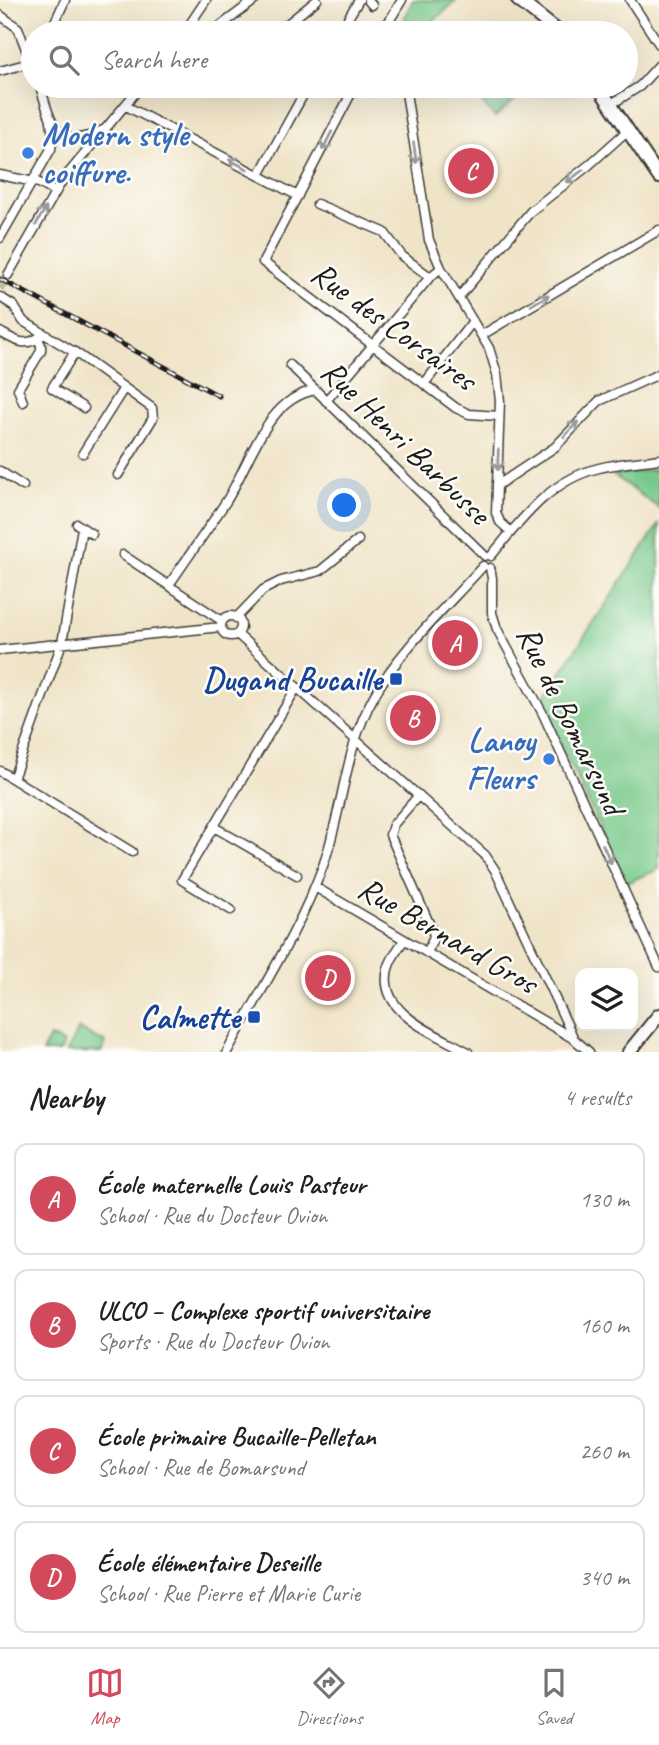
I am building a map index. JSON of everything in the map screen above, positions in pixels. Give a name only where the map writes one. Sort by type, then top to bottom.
[{"type":"street","points":[[57,21],[65,0]]},
{"type":"street","points":[[193,21],[206,0]]},
{"type":"street","points":[[227,21],[255,0]]},
{"type":"street","points":[[291,21],[317,0]]},
{"type":"street","points":[[346,21],[359,0]]},
{"type":"street","points":[[388,21],[402,0]]},
{"type":"street","points":[[518,0],[545,21]]},
{"type":"street","points":[[630,0],[659,44]]},
{"type":"street","points":[[0,15],[18,28],[21,35]]},
{"type":"street","points":[[638,87],[659,65]]},
{"type":"street","points":[[0,71],[21,67]]},
{"type":"street","points":[[44,98],[51,121],[58,133],[67,139],[106,129]]},
{"type":"street","points":[[8,275],[55,192],[85,152],[132,98]]},
{"type":"street","points":[[259,175],[301,98]]},
{"type":"street","points":[[126,106],[298,196],[349,98]]},
{"type":"street","points":[[407,98],[426,229],[441,268],[482,335],[497,374],[497,517],[511,531]]},
{"type":"street","points":[[606,98],[659,177]]},
{"type":"street","points":[[610,105],[621,98]]},
{"type":"street","points":[[0,238],[52,145],[51,121]]},
{"type":"street","points":[[459,297],[531,211],[627,131]]},
{"type":"street","points":[[0,175],[43,185],[55,192]]},
{"type":"street","name":"Rue des Corsaires","points":[[298,196],[263,262],[463,412],[499,416]]},
{"type":"street","points":[[317,204],[384,232],[402,256],[430,277]]},
{"type":"street","points":[[482,335],[659,230]]},
{"type":"street","points":[[326,401],[430,277],[441,268]]},
{"type":"street","points":[[0,297],[14,306],[23,321],[41,336],[75,352],[150,406],[154,414],[118,475]]},
{"type":"street","points":[[424,384],[473,321]]},
{"type":"street","points":[[0,332],[21,344],[41,336]]},
{"type":"street","points":[[23,401],[18,387],[41,351],[41,336]]},
{"type":"street","points":[[75,352],[52,388],[84,408]]},
{"type":"street","name":"Rue Henri Barbusse","points":[[290,365],[488,556]]},
{"type":"street","points":[[498,485],[555,447],[599,401],[659,374]]},
{"type":"street","points":[[83,453],[124,388]]},
{"type":"street","points":[[169,585],[230,495],[272,420],[295,397],[316,390]]},
{"type":"street","points":[[488,556],[546,495],[575,477],[605,467],[659,459]]},
{"type":"street","points":[[0,471],[23,486]]},
{"type":"street","points":[[13,779],[62,643],[80,526],[92,534]]},
{"type":"street","points":[[236,618],[266,588],[281,581],[320,571],[358,540]]},
{"type":"street","points":[[123,555],[222,624],[227,636],[237,634]]},
{"type":"street","name":"Rue de Bomarsund","points":[[488,556],[494,563],[486,567],[492,580],[491,610],[494,620],[543,714],[659,967]]},
{"type":"street","points":[[226,1052],[315,887],[333,834],[355,738],[373,698],[391,670],[486,567]]},
{"type":"street","points":[[0,650],[222,624],[228,617],[236,618]]},
{"type":"street","points":[[236,618],[241,626],[237,634]]},
{"type":"street","points":[[237,634],[477,846],[492,865],[573,1039]]},
{"type":"street","points":[[231,910],[182,880],[298,687]]},
{"type":"street","points":[[0,771],[132,852]]},
{"type":"street","points":[[419,795],[393,825],[390,835],[433,934],[427,953]]},
{"type":"street","points":[[214,827],[297,876]]},
{"type":"street","name":"Rue Bernard Gros","points":[[315,887],[573,1039],[589,1052]]},
{"type":"street","points":[[404,940],[388,973],[388,992],[395,1005],[405,1016],[468,1052]]},
{"type":"street","points":[[629,1052],[659,1015]]},
{"type":"green space","points":[[413,0],[457,0],[433,21],[405,21]]},
{"type":"green space","points":[[478,98],[517,98],[495,117]]},
{"type":"green space","points":[[659,469],[659,508],[613,475]]},
{"type":"green space","points":[[659,524],[659,869],[626,883],[541,702]]},
{"type":"green space","points":[[79,1029],[106,1043],[101,1052],[66,1052]]},
{"type":"green space","points":[[50,1037],[64,1044],[60,1052],[42,1052]]},
{"type":"tunnel","points":[[0,289],[8,275]]},
{"type":"railway","points":[[0,279],[219,396]]},
{"type":"place","name":"Modern style coiffure.","points":[[28,153]]},
{"type":"place","name":"École primaire Bucaille-Pelletan","points":[[471,171]]},
{"type":"place","name":"École maternelle Louis Pasteur","points":[[455,643]]},
{"type":"place","name":"Dugand Bucaille","points":[[396,679]]},
{"type":"place","name":"ULCO – Complexe sportif universitaire","points":[[413,718]]},
{"type":"place","name":"Lanoy Fleurs","points":[[549,759]]},
{"type":"place","name":"École élémentaire Deseille","points":[[328,978]]},
{"type":"place","name":"Calmette","points":[[254,1017]]}]
